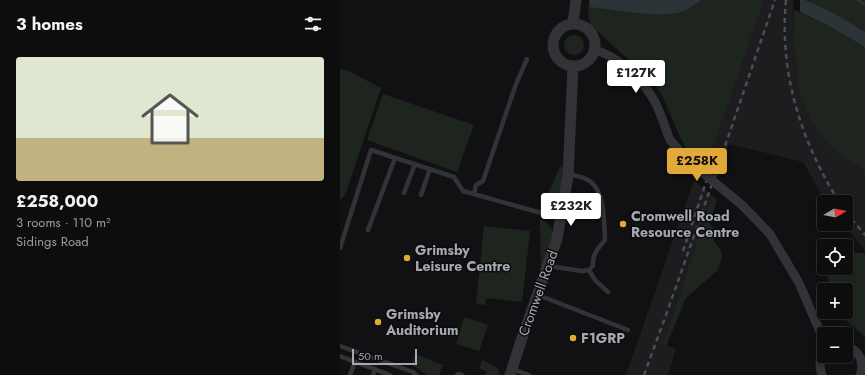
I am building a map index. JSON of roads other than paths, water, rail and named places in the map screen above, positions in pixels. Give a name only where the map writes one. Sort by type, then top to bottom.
[{"type":"street","points":[[574,23],[575,4]]},
{"type":"street","points":[[574,23],[588,29],[593,35],[595,42],[595,50],[592,57],[581,66],[574,67],[560,62],[555,56],[552,42],[555,34],[560,29],[566,25],[574,23]]},
{"type":"street","points":[[595,50],[616,60],[634,74],[655,101],[670,140],[691,163],[742,205],[770,234],[799,282],[818,327]]},
{"type":"street","name":"Cromwell Road","points":[[511,372],[558,239],[569,174],[574,67]]},
{"type":"street","points":[[853,350],[857,352],[861,358],[862,373]]},
{"type":"street","points":[[820,363],[822,375]]},
{"type":"lane","points":[[474,194],[476,185],[483,181],[516,84],[527,59]]},
{"type":"lane","points":[[340,248],[371,150],[454,177],[463,191],[561,219]]},
{"type":"lane","points":[[368,230],[395,158]]},
{"type":"lane","points":[[404,193],[415,164]]},
{"type":"lane","points":[[421,194],[430,169]]},
{"type":"lane","points":[[569,174],[593,183],[602,200],[605,240],[597,249],[592,259],[592,266],[589,270]]},
{"type":"lane","points":[[548,266],[582,271],[589,270]]},
{"type":"lane","points":[[589,270],[595,280],[608,292]]},
{"type":"lane","points":[[538,295],[628,330]]},
{"type":"lane","points":[[340,346],[413,372],[416,375]]},
{"type":"lane","points":[[340,356],[390,375]]},
{"type":"lane","points":[[350,375],[355,362]]},
{"type":"lane","points":[[373,375],[375,369]]},
{"type":"lane","points":[[511,372],[529,375]]},
{"type":"lane","points":[[457,375],[462,375]]},
{"type":"waterway","points":[[858,0],[865,5]]},
{"type":"railway","points":[[644,375],[775,0]]},
{"type":"railway","points":[[786,0],[786,54],[796,106],[814,155],[835,195]]},
{"type":"railway","points":[[683,251],[707,179]]},
{"type":"railway","points":[[853,220],[865,235]]},
{"type":"place","name":"Cromwell Road Resource Centre","points":[[623,224]]},
{"type":"place","name":"Grimsby Leisure Centre","points":[[407,258]]},
{"type":"place","name":"Grimsby Auditorium","points":[[378,322]]},
{"type":"place","name":"F1GRP","points":[[573,338]]}]
